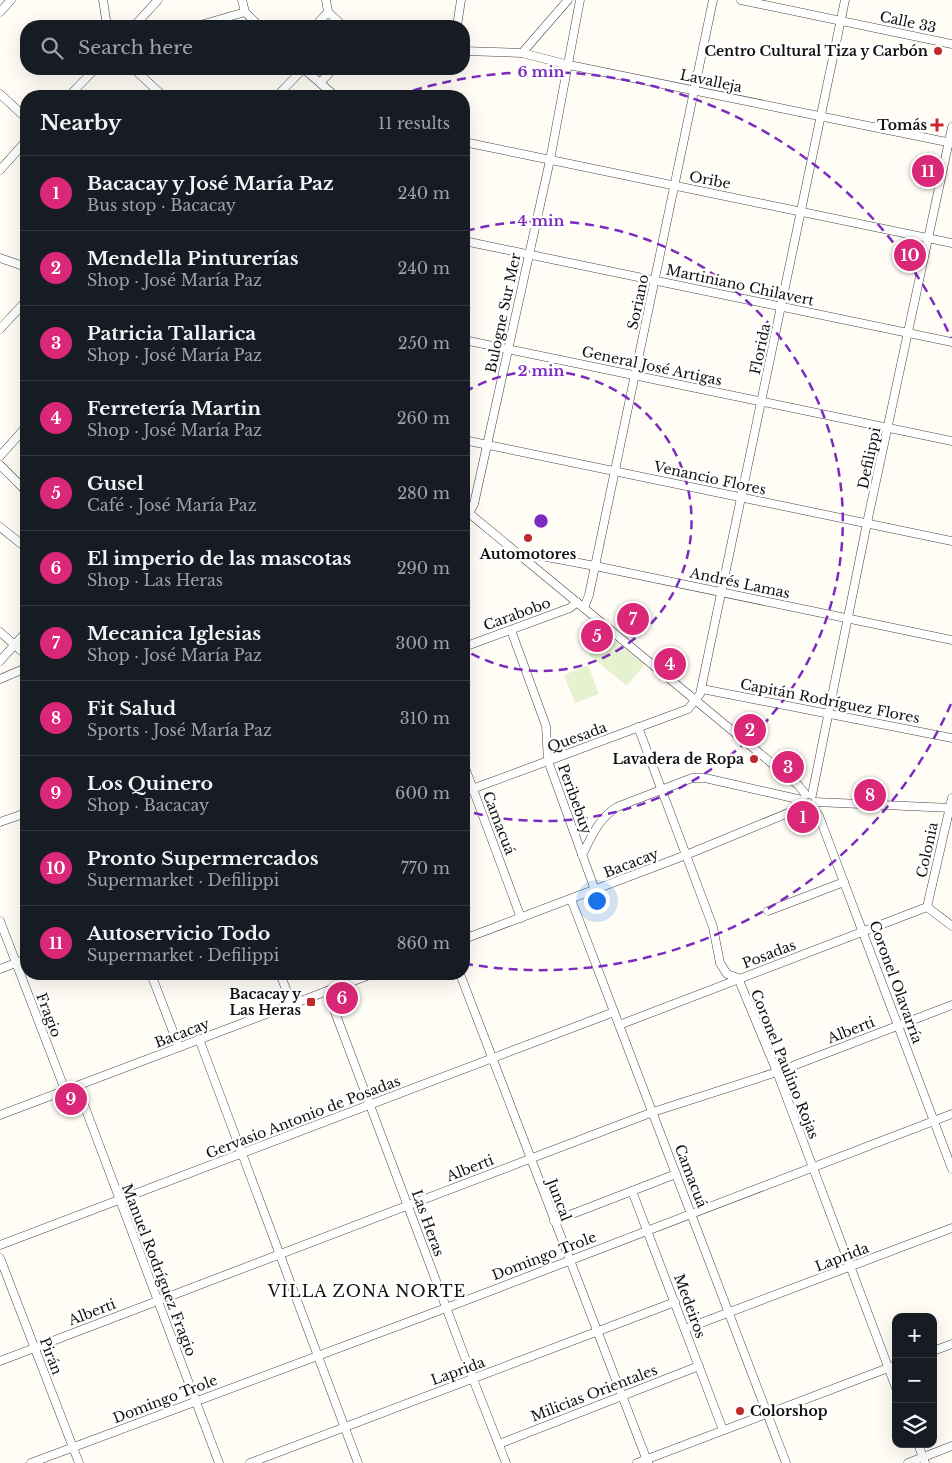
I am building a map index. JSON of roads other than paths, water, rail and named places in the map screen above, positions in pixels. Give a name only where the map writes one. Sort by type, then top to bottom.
[{"type":"street","points":[[0,12],[11,0]]},
{"type":"street","points":[[103,0],[106,20]]},
{"type":"street","points":[[140,20],[158,0]]},
{"type":"street","points":[[242,0],[246,12],[253,20]]},
{"type":"street","points":[[326,0],[328,12],[337,20]]},
{"type":"street","points":[[459,20],[461,0]]},
{"type":"street","points":[[522,53],[568,0]]},
{"type":"street","name":"Bulogne Sur Mer","points":[[470,508],[474,504],[550,160],[580,0]]},
{"type":"street","name":"Soriano","points":[[584,608],[588,601],[714,0]]},
{"type":"street","name":"Calle 33","points":[[741,0],[952,44]]},
{"type":"street","name":"Florida","points":[[696,701],[702,689],[723,592],[845,0]]},
{"type":"street","points":[[218,20],[246,12]]},
{"type":"street","points":[[321,20],[328,12]]},
{"type":"street","name":"Lavalleja","points":[[470,50],[522,53],[569,65],[951,143]]},
{"type":"street","points":[[75,90],[89,75]]},
{"type":"street","points":[[140,75],[157,90]]},
{"type":"street","points":[[283,90],[298,75]]},
{"type":"street","points":[[311,75],[328,90]]},
{"type":"street","points":[[320,83],[327,75]]},
{"type":"street","points":[[0,94],[20,112]]},
{"type":"street","name":"Defilippi","points":[[809,801],[849,618],[867,524],[951,143],[952,127]]},
{"type":"street","name":"Oribe","points":[[470,143],[952,243]]},
{"type":"street","points":[[0,170],[20,148]]},
{"type":"street","name":"Martiniano Chilavert","points":[[470,242],[952,342]]},
{"type":"street","points":[[0,258],[20,265]]},
{"type":"street","points":[[0,329],[20,307]]},
{"type":"street","name":"General José Artigas","points":[[470,341],[952,441]]},
{"type":"street","points":[[0,456],[20,434]]},
{"type":"street","name":"Venancio Flores","points":[[470,441],[952,541]]},
{"type":"street","points":[[0,465],[20,485]]},
{"type":"street","name":"Coronel Olavarría","points":[[470,514],[798,785],[819,816],[952,1169]]},
{"type":"street","points":[[0,527],[20,543]]},
{"type":"street","name":"Andrés Lamas","points":[[521,555],[536,555],[595,566],[952,640]]},
{"type":"street","name":"Carabobo","points":[[470,645],[570,608],[577,602]]},
{"type":"street","name":"Peribebuy","points":[[511,630],[546,726],[548,761],[595,890]]},
{"type":"street","points":[[0,632],[20,650]]},
{"type":"street","points":[[0,661],[20,639]]},
{"type":"street","points":[[0,679],[20,671]]},
{"type":"street","name":"Capitán Rodríguez Flores","points":[[702,689],[952,738]]},
{"type":"street","name":"Quesada","points":[[470,790],[688,709],[696,701]]},
{"type":"street","name":"Coronel Paulino Rojas","points":[[638,727],[713,927],[720,963],[727,974],[738,978],[777,1072],[850,1267],[892,1366]]},
{"type":"street","points":[[582,855],[597,825],[616,807],[698,777],[809,801],[951,807]]},
{"type":"street","name":"Camacuá","points":[[470,781],[521,918]]},
{"type":"street","name":"Colonia","points":[[927,907],[952,798]]},
{"type":"street","name":"Bacacay","points":[[470,937],[686,855],[809,801]]},
{"type":"street","points":[[0,822],[20,814]]},
{"type":"street","points":[[768,911],[844,882]]},
{"type":"street","name":"Camacuá","points":[[571,899],[786,1463]]},
{"type":"street","points":[[927,907],[952,926]]},
{"type":"street","name":"Posadas","points":[[619,1025],[927,907]]},
{"type":"street","name":"Fragio","points":[[0,921],[20,973]]},
{"type":"street","points":[[0,969],[20,961]]},
{"type":"street","name":"Fragio","points":[[23,980],[65,1090]]},
{"type":"street","points":[[153,980],[180,1047]]},
{"type":"street","points":[[282,980],[292,1004]]},
{"type":"street","name":"Bacacay","points":[[0,1115],[356,980]]},
{"type":"street","name":"Juncal","points":[[462,980],[647,1461]]},
{"type":"street","name":"Las Heras","points":[[327,991],[506,1463]]},
{"type":"street","name":"Alberti","points":[[0,1361],[653,1112],[777,1072],[952,1005]]},
{"type":"street","name":"Gervasio Antonio de Posadas","points":[[0,1245],[614,1012]]},
{"type":"street","points":[[199,1040],[358,1463]]},
{"type":"street","name":"Manuel Rodríguez Fragio","points":[[77,1086],[219,1463]]},
{"type":"street","name":"Domingo Trole","points":[[31,1463],[446,1308],[691,1212],[952,1114]]},
{"type":"street","points":[[554,1222],[676,1174]]},
{"type":"street","name":"Medeiros","points":[[632,1191],[723,1430]]},
{"type":"street","name":"Laprida","points":[[685,1329],[952,1228]]},
{"type":"street","name":"Pirán","points":[[0,1258],[79,1463]]},
{"type":"street","name":"Laprida","points":[[250,1463],[675,1302]]},
{"type":"street","points":[[937,1350],[952,1344]]},
{"type":"street","name":"Milicias Orientales","points":[[499,1444],[698,1366]]},
{"type":"street","points":[[637,1463],[647,1461],[892,1366]]},
{"type":"street","points":[[908,1463],[924,1460],[952,1446]]},
{"type":"street","points":[[920,1448],[924,1460]]},
{"type":"place","name":"Centro Cultural Tiza y Carbón","points":[[938,51]]},
{"type":"place","name":"Tomás","points":[[937,125]]},
{"type":"place","name":"Autoservicio Todo","points":[[928,171]]},
{"type":"place","name":"Pronto Supermercados","points":[[910,255]]},
{"type":"place","name":"Automotores","points":[[528,538]]},
{"type":"place","name":"Mecanica Iglesias","points":[[633,619]]},
{"type":"place","name":"Gusel","points":[[597,636]]},
{"type":"place","name":"Ferretería Martin","points":[[670,664]]},
{"type":"place","name":"Mendella Pinturerías","points":[[750,730]]},
{"type":"place","name":"Lavadera de Ropa","points":[[754,759]]},
{"type":"place","name":"Patricia Tallarica","points":[[788,767]]},
{"type":"place","name":"Fit Salud","points":[[870,795]]},
{"type":"place","name":"Bacacay y José María Paz","points":[[803,817]]},
{"type":"place","name":"El imperio de las mascotas","points":[[342,998]]},
{"type":"place","name":"Bacacay y Las Heras","points":[[311,1002]]},
{"type":"place","name":"Los Quinero","points":[[71,1099]]},
{"type":"place","name":"Colorshop","points":[[740,1411]]},
{"type":"district","name":"VILLA ZONA NORTE","points":[[367,1291]]}]
